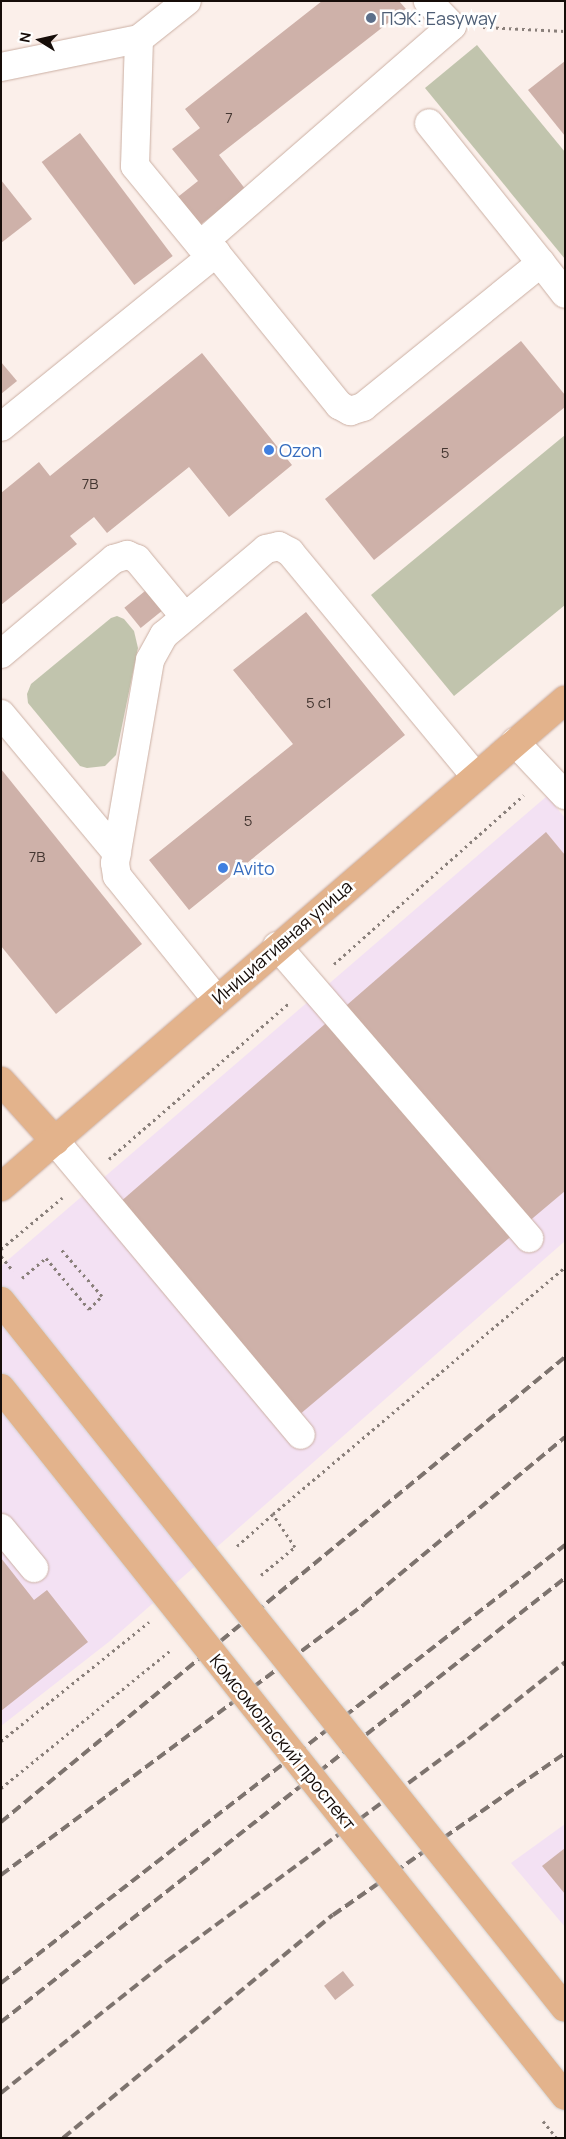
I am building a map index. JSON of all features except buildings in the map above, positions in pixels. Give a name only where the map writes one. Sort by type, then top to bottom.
[{"type":"main road","name":"Инициативная улица","points":[[1,1187],[56,1141],[277,946],[565,700]]},
{"type":"main road","points":[[1,1081],[56,1141]]},
{"type":"main road","points":[[1,1301],[565,2008]]},
{"type":"main road","name":"Комсомольский проспект","points":[[1,1388],[565,2096]]},
{"type":"lane","points":[[1,67],[139,38],[187,1]]},
{"type":"lane","points":[[139,38],[135,166],[200,245],[452,26],[428,1]]},
{"type":"lane","points":[[429,123],[565,294]]},
{"type":"lane","points":[[1,427],[216,253],[339,405],[350,411],[362,408],[541,263]]},
{"type":"lane","points":[[216,999],[120,884],[117,876],[117,853],[150,660],[164,635],[266,549],[279,546],[290,552],[475,776]]},
{"type":"lane","points":[[1,654],[114,559],[126,555],[137,559],[185,617]]},
{"type":"lane","points":[[1,714],[117,853]]},
{"type":"lane","points":[[515,742],[565,795]]},
{"type":"lane","points":[[277,946],[529,1238]]},
{"type":"lane","points":[[56,1141],[301,1435]]},
{"type":"lane","points":[[1,1528],[34,1568]]},
{"type":"path","points":[[452,26],[565,31]]},
{"type":"path","points":[[20,1280],[46,1258],[89,1309],[102,1296],[60,1248]]},
{"type":"path","points":[[230,1552],[565,1267]]},
{"type":"path","points":[[258,1578],[295,1547],[273,1514]]},
{"type":"path","points":[[1,1741],[156,1615]]},
{"type":"path","points":[[1,1788],[176,1646]]},
{"type":"shaded area","points":[[547,796],[565,818],[565,1241],[110,1641],[1,1726],[1,1266]]},
{"type":"shaded area","points":[[565,1824],[565,1927],[511,1863]]},
{"type":"green space","points":[[477,45],[565,152],[565,259],[425,88]]},
{"type":"green space","points":[[565,435],[565,605],[454,696],[371,595]]},
{"type":"green space","points":[[117,616],[124,619],[134,631],[138,648],[116,755],[105,766],[87,768],[80,766],[28,703],[27,694],[31,684],[111,618]]},
{"type":"railway","points":[[1,1822],[565,1357]]},
{"type":"railway","points":[[1,1875],[364,1604],[565,1437]]},
{"type":"railway","points":[[1,1983],[565,1545]]},
{"type":"railway","points":[[1,2022],[565,1578]]},
{"type":"railway","points":[[1,2093],[167,1961],[468,1739],[565,1662]]},
{"type":"railway","points":[[63,2138],[333,1915],[565,1753]]},
{"type":"place","name":"ПЭК: Easyway","points":[[371,18]]},
{"type":"place","name":"Ozon","points":[[269,450]]},
{"type":"place","name":"Avito","points":[[223,868]]}]
